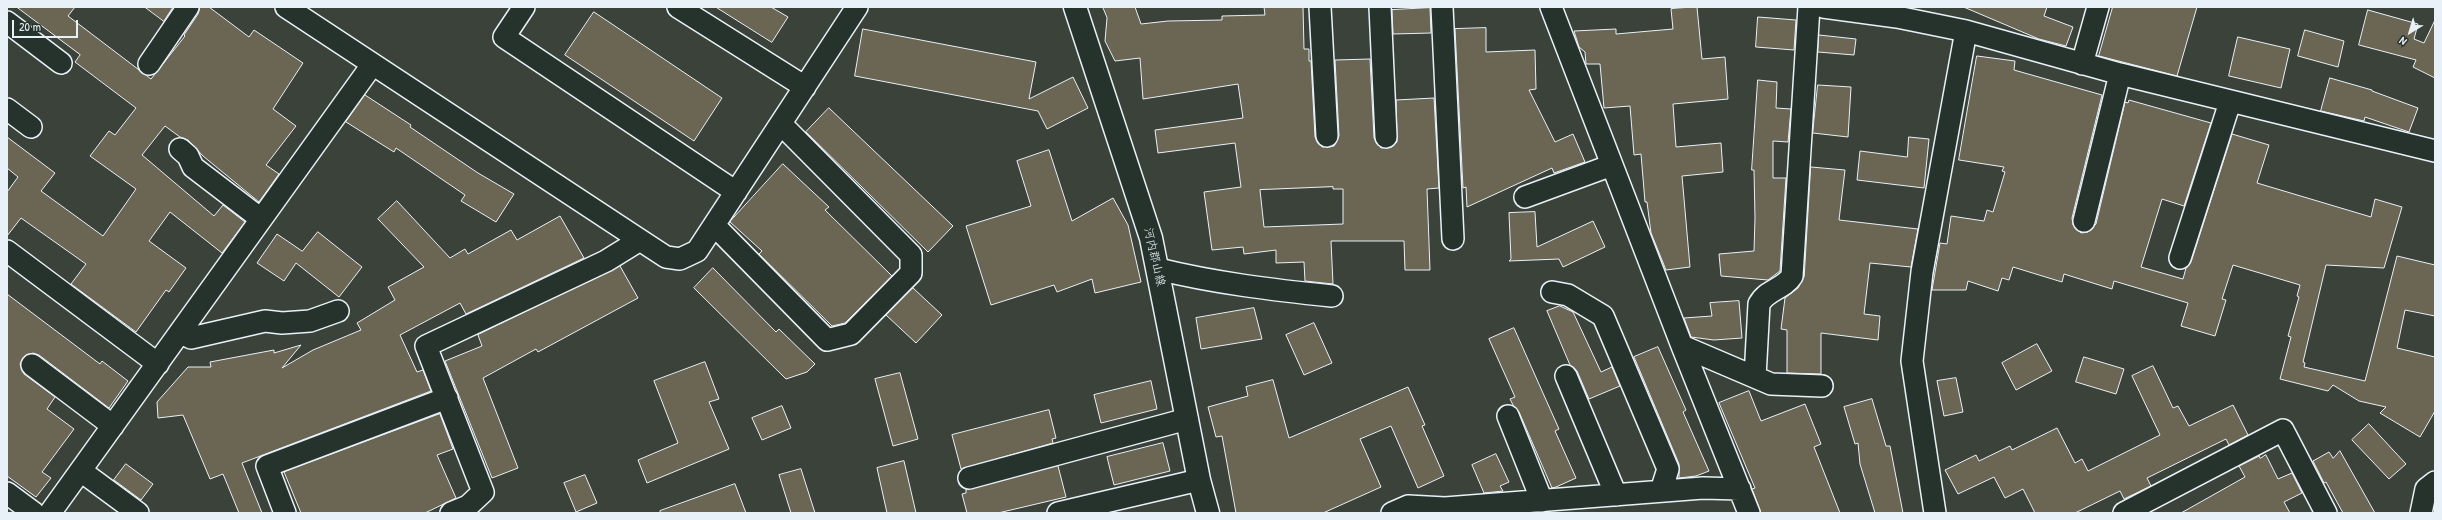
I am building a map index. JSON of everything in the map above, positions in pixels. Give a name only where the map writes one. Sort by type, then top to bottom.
[{"type":"main road","name":"河内郡山線","points":[[1075,7],[1152,238],[1199,480],[1208,513]]},
{"type":"street","points":[[149,64],[188,7]]},
{"type":"street","points":[[286,7],[666,257],[680,259],[697,251],[857,7]]},
{"type":"street","points":[[524,7],[504,37],[736,192]]},
{"type":"street","points":[[678,7],[805,87]]},
{"type":"street","points":[[1320,7],[1327,136]]},
{"type":"street","points":[[1380,7],[1386,137]]},
{"type":"street","points":[[1442,7],[1452,239]]},
{"type":"street","points":[[1551,7],[1682,346],[1749,513]]},
{"type":"street","points":[[1755,377],[1759,304],[1764,296],[1769,292],[1781,288],[1792,276],[1808,7]]},
{"type":"street","points":[[1823,7],[1897,17],[1966,31],[2120,74],[2435,152]]},
{"type":"street","points":[[2082,64],[2098,7]]},
{"type":"street","points":[[7,22],[61,63]]},
{"type":"street","points":[[1935,513],[1912,361],[1922,272],[1966,31]]},
{"type":"street","points":[[50,513],[372,65]]},
{"type":"street","points":[[2084,222],[2120,74]]},
{"type":"street","points":[[2180,258],[2230,102]]},
{"type":"street","points":[[7,109],[31,127]]},
{"type":"street","points":[[714,225],[827,340],[851,334],[910,273],[911,255],[781,124]]},
{"type":"street","points":[[180,149],[188,156],[193,168],[261,219]]},
{"type":"street","points":[[1525,196],[1612,166]]},
{"type":"street","points":[[451,513],[468,506],[483,492],[426,346],[606,261],[640,240]]},
{"type":"street","points":[[7,251],[158,364]]},
{"type":"street","points":[[1158,269],[1197,278],[1279,291],[1332,296]]},
{"type":"street","points":[[1552,292],[1568,295],[1603,316],[1668,469],[1661,491]]},
{"type":"street","points":[[180,332],[191,338],[265,321],[282,323],[310,321],[338,311]]},
{"type":"street","points":[[1682,346],[1771,384],[1822,386]]},
{"type":"street","points":[[32,365],[114,426]]},
{"type":"street","points":[[1566,376],[1616,495]]},
{"type":"street","points":[[285,513],[267,466],[447,398]]},
{"type":"street","points":[[1508,416],[1542,501]]},
{"type":"street","points":[[969,478],[1187,419]]},
{"type":"street","points":[[2124,513],[2283,430],[2326,513]]},
{"type":"street","points":[[81,471],[138,513]]},
{"type":"street","points":[[1058,513],[1199,480]]},
{"type":"street","points":[[2421,513],[2426,489],[2435,482]]},
{"type":"street","points":[[1392,513],[1408,506],[1445,508],[1703,488],[1740,489]]},
{"type":"street","points":[[7,492],[34,513]]},
{"type":"building","points":[[17,7],[75,7],[68,16],[151,79],[185,36],[184,35],[198,14],[200,7],[209,7],[249,37],[254,30],[303,63],[273,109],[296,126],[266,165],[279,174],[259,202],[203,156],[188,140],[180,137],[165,126],[142,155],[214,216],[223,205],[245,222],[222,253],[170,212],[149,241],[186,268],[169,292],[166,290],[136,332],[71,284],[86,264],[21,218],[7,236],[7,192],[18,177],[7,168],[7,137],[55,173],[41,191],[103,236],[136,189],[90,156],[109,131],[115,135],[136,108],[75,62],[80,55]]},
{"type":"building","points":[[145,7],[173,7],[164,21]]},
{"type":"building","points":[[716,7],[771,7],[788,17],[772,42]]},
{"type":"building","points":[[1103,7],[1135,7],[1141,24],[1168,21],[1222,20],[1222,16],[1265,15],[1264,7],[1303,7],[1304,49],[1309,49],[1309,61],[1311,61],[1315,137],[1322,147],[1334,146],[1339,136],[1335,60],[1370,59],[1374,138],[1381,148],[1392,147],[1397,142],[1396,100],[1434,98],[1439,188],[1427,189],[1430,270],[1405,270],[1404,241],[1331,241],[1333,284],[1305,281],[1304,262],[1276,263],[1276,250],[1244,254],[1243,247],[1212,250],[1204,192],[1241,187],[1235,143],[1158,153],[1155,130],[1243,118],[1238,84],[1143,99],[1140,58],[1115,61],[1105,41],[1107,18]],"holes":[[[1333,187],[1333,189],[1343,189],[1343,224],[1264,227],[1260,190]]]},
{"type":"building","points":[[1697,7],[1702,59],[1725,57],[1728,99],[1673,104],[1676,147],[1721,143],[1723,172],[1682,176],[1690,267],[1666,270],[1651,233],[1647,202],[1645,202],[1641,154],[1634,155],[1630,106],[1604,108],[1600,64],[1586,64],[1585,52],[1579,47],[1574,31],[1616,29],[1616,34],[1673,29],[1671,9]]},
{"type":"building","points":[[1964,7],[2047,7],[2044,16],[2073,27],[2066,46],[2039,39]]},
{"type":"building","points":[[2113,7],[2197,7],[2177,76],[2099,56]]},
{"type":"building","points":[[1430,8],[1431,33],[1393,34],[1392,10]]},
{"type":"building","points":[[2368,10],[2418,24],[2414,39],[2424,43],[2435,20],[2435,78],[2413,67],[2416,60],[2359,45]]},
{"type":"building","points":[[594,12],[722,98],[694,141],[565,55]]},
{"type":"building","points":[[1758,17],[1796,20],[1794,50],[1756,47]]},
{"type":"building","points":[[1486,28],[1486,52],[1535,50],[1536,89],[1529,90],[1555,142],[1573,134],[1585,162],[1554,173],[1552,168],[1467,207],[1466,187],[1463,188],[1455,29]]},
{"type":"building","points":[[863,29],[1036,62],[1029,99],[1073,77],[1088,108],[1047,129],[1038,111],[855,76]]},
{"type":"building","points":[[2305,30],[2344,41],[2338,67],[2298,56]]},
{"type":"building","points":[[1819,35],[1856,39],[1854,55],[1818,52]]},
{"type":"building","points":[[2238,37],[2290,49],[2281,88],[2229,76]]},
{"type":"building","points":[[1977,56],[2015,61],[2014,70],[2102,95],[2072,218],[2073,225],[2081,233],[2088,232],[2096,224],[2125,102],[2128,103],[2129,100],[2211,123],[2184,206],[2162,199],[2141,267],[2183,279],[2186,268],[2191,262],[2232,134],[2269,145],[2257,183],[2371,217],[2375,199],[2402,207],[2384,268],[2326,265],[2303,362],[2305,363],[2304,367],[2365,381],[2397,256],[2435,265],[2435,316],[2405,310],[2397,348],[2435,357],[2435,411],[2420,437],[2380,413],[2386,407],[2359,401],[2333,385],[2328,391],[2280,379],[2291,337],[2288,336],[2299,297],[2297,296],[2300,285],[2233,265],[2222,299],[2226,300],[2215,336],[2181,326],[2188,303],[2114,281],[2112,289],[2064,274],[2062,282],[2013,267],[2009,280],[2002,278],[1998,291],[1968,281],[1966,290],[1932,290],[1940,243],[1947,244],[1951,216],[1984,221],[1987,210],[1993,212],[2005,172],[2002,171],[2004,167],[1959,160]]},
{"type":"building","points":[[2330,78],[2372,90],[2418,108],[2409,132],[2365,117],[2364,121],[2321,111]]},
{"type":"building","points":[[1758,80],[1777,82],[1776,108],[1791,109],[1788,142],[1773,141],[1773,178],[1786,178],[1780,271],[1768,280],[1721,276],[1719,254],[1754,251],[1754,170],[1752,170]]},
{"type":"building","points":[[1818,85],[1851,87],[1848,137],[1813,133]]},
{"type":"building","points":[[365,95],[411,125],[410,127],[478,173],[514,194],[496,222],[461,201],[465,195],[396,148],[394,152],[346,122]]},
{"type":"building","points":[[829,108],[953,226],[928,252],[806,132]]},
{"type":"building","points":[[1909,137],[1929,139],[1924,188],[1857,180],[1860,151],[1907,157]]},
{"type":"building","points":[[1049,150],[1072,221],[1113,198],[1128,225],[1141,282],[1095,293],[1092,279],[1057,292],[1054,285],[991,305],[966,226],[1031,206],[1017,161]]},
{"type":"building","points":[[783,164],[829,207],[825,210],[892,276],[845,323],[832,326],[759,254],[762,251],[730,222]]},
{"type":"building","points":[[1811,167],[1845,170],[1839,220],[1918,229],[1911,267],[1870,263],[1864,314],[1880,316],[1878,340],[1821,333],[1821,374],[1787,373],[1787,330],[1781,329],[1785,298],[1798,288],[1804,277]]},
{"type":"building","points":[[397,201],[450,258],[465,249],[468,254],[511,230],[517,240],[560,216],[584,258],[466,314],[460,303],[400,335],[417,372],[423,370],[431,391],[242,463],[262,513],[239,513],[223,474],[210,479],[183,415],[158,418],[157,402],[188,367],[211,367],[210,362],[274,350],[274,353],[301,345],[282,368],[313,350],[361,330],[357,323],[395,300],[388,287],[424,267],[378,219]]},
{"type":"building","points":[[1535,212],[1537,247],[1593,221],[1605,247],[1563,267],[1559,259],[1509,261],[1511,259],[1509,213]]},
{"type":"building","points":[[318,232],[362,267],[339,297],[296,263],[284,281],[257,263],[277,234],[302,251]]},
{"type":"building","points":[[620,266],[638,298],[538,352],[536,349],[483,378],[518,468],[492,478],[445,361],[482,346],[478,335]]},
{"type":"building","points":[[713,268],[776,332],[779,329],[815,364],[807,372],[786,379],[694,288]]},
{"type":"building","points":[[913,288],[942,315],[916,343],[886,315]]},
{"type":"building","points":[[7,294],[100,364],[102,361],[128,381],[109,408],[39,355],[33,353],[23,358],[20,364],[24,374],[55,397],[47,409],[74,429],[42,472],[51,478],[36,497],[7,476]]},
{"type":"building","points":[[1739,301],[1742,338],[1714,340],[1691,337],[1684,318],[1712,316],[1710,303]]},
{"type":"building","points":[[1560,306],[1573,312],[1601,372],[1612,367],[1620,386],[1589,399],[1577,371],[1570,365],[1547,311]]},
{"type":"building","points":[[1254,308],[1262,339],[1201,349],[1196,318]]},
{"type":"building","points":[[1314,323],[1332,363],[1304,375],[1286,335]]},
{"type":"building","points":[[1514,328],[1559,429],[1555,431],[1576,478],[1556,487],[1552,488],[1519,412],[1510,399],[1515,397],[1489,339]]},
{"type":"building","points":[[2037,344],[2052,371],[2016,390],[2002,363]]},
{"type":"building","points":[[1658,347],[1686,410],[1683,412],[1709,471],[1696,476],[1679,478],[1679,464],[1634,357]]},
{"type":"building","points":[[2084,357],[2124,369],[2116,394],[2076,382]]},
{"type":"building","points":[[705,362],[719,399],[709,402],[729,449],[647,483],[638,460],[678,443],[654,381]]},
{"type":"building","points":[[2153,366],[2173,408],[2178,406],[2189,426],[2233,405],[2248,435],[2229,445],[2226,439],[2147,478],[2151,486],[2124,499],[2120,491],[2075,513],[2035,513],[2023,489],[2005,498],[1994,477],[1958,494],[1945,470],[1976,455],[1979,461],[2010,446],[2012,450],[2057,428],[2075,463],[2082,459],[2088,471],[2160,435],[2132,376]]},
{"type":"building","points":[[900,373],[918,439],[893,446],[875,379]]},
{"type":"building","points":[[1956,378],[1963,412],[1944,416],[1937,381]]},
{"type":"building","points":[[1273,380],[1289,438],[1408,387],[1425,425],[1422,426],[1444,476],[1418,488],[1391,426],[1360,439],[1381,487],[1323,513],[1236,513],[1222,436],[1216,437],[1208,407],[1248,396],[1246,387]]},
{"type":"building","points":[[1151,381],[1157,409],[1101,423],[1094,395]]},
{"type":"building","points":[[1749,391],[1761,421],[1805,404],[1821,444],[1814,447],[1840,513],[1761,513],[1752,489],[1755,488],[1719,403]]},
{"type":"building","points":[[1872,399],[1886,446],[1890,446],[1903,513],[1875,513],[1860,464],[1858,443],[1855,444],[1844,407]]},
{"type":"building","points":[[782,406],[791,428],[762,440],[752,418]]},
{"type":"building","points":[[1049,410],[1056,438],[1052,439],[1053,443],[961,469],[952,435]]},
{"type":"building","points":[[440,414],[453,449],[437,455],[456,498],[425,513],[301,513],[284,472]]},
{"type":"building","points":[[2369,424],[2406,464],[2389,479],[2352,440]]},
{"type":"building","points":[[1163,443],[1170,471],[1114,485],[1107,457]]},
{"type":"building","points":[[2340,451],[2375,513],[2343,513],[2326,482],[2324,483],[2313,461],[2329,452],[2333,458]]},
{"type":"building","points":[[1496,454],[1509,482],[1500,486],[1503,491],[1484,493],[1472,465]]},
{"type":"building","points":[[2266,455],[2278,479],[2292,473],[2302,493],[2284,502],[2290,513],[2181,513],[2245,477],[2239,466],[2259,456],[2260,458]]},
{"type":"building","points":[[904,461],[916,513],[887,513],[877,468]]},
{"type":"building","points":[[126,464],[153,484],[141,500],[114,480]]},
{"type":"building","points":[[1058,466],[1066,497],[998,513],[967,513],[962,494],[966,493],[966,489]]},
{"type":"building","points":[[801,469],[815,513],[791,513],[779,475]]},
{"type":"building","points":[[585,475],[597,503],[576,512],[564,483]]},
{"type":"building","points":[[735,484],[746,513],[660,513],[660,511]]}]
